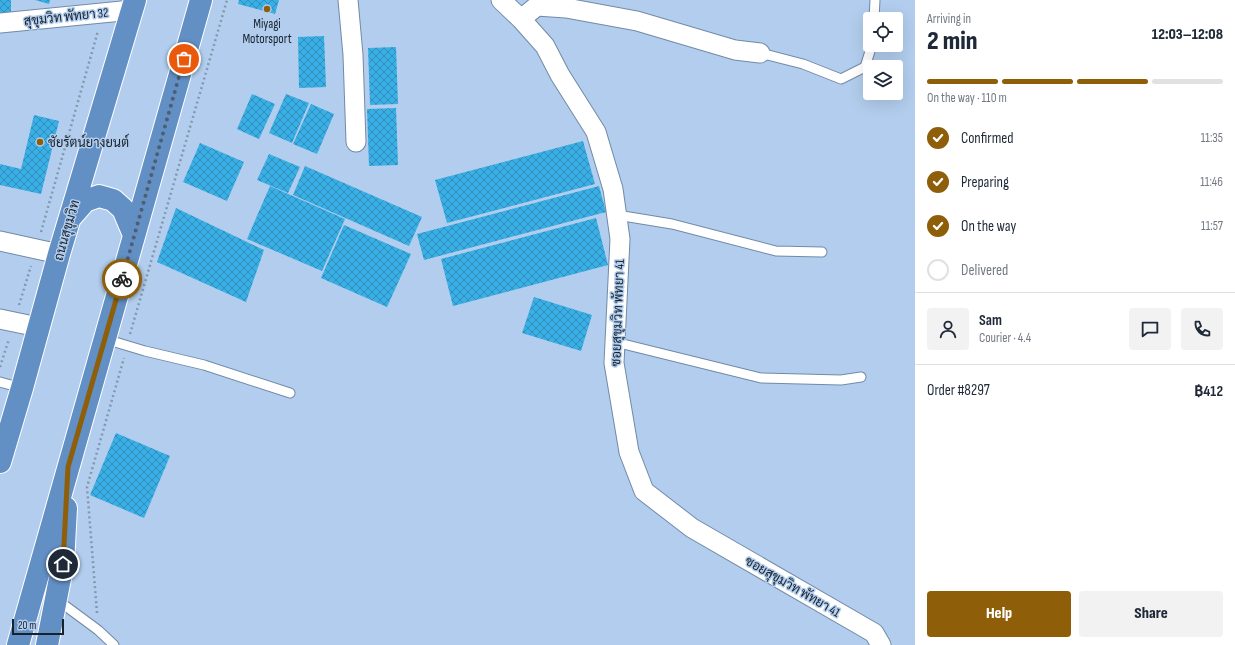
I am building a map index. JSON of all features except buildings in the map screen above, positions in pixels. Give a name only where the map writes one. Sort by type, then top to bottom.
[{"type":"highway","points":[[18,645],[201,0]]},
{"type":"highway","name":"ถนนสุขุมวิท","points":[[0,462],[59,254],[133,5]]},
{"type":"highway","points":[[70,218],[85,201],[99,196],[113,200],[123,209],[134,235]]},
{"type":"highway","points":[[47,645],[63,564],[68,467]]},
{"type":"street","points":[[348,0],[353,55],[356,142]]},
{"type":"street","name":"ซอยสุขุมวิท พัทยา 41","points":[[501,0],[521,19],[545,46],[560,75],[596,132],[613,189],[620,239],[614,363],[629,452],[644,491],[692,528],[874,633],[881,645]]},
{"type":"street","name":"สุขุมวิท พัทยา 32","points":[[0,23],[103,12],[133,5]]},
{"type":"street","points":[[521,19],[537,6],[566,8],[637,21],[734,50],[760,53]]},
{"type":"street","points":[[0,242],[59,254]]},
{"type":"street","points":[[7,320],[38,327]]},
{"type":"lane","points":[[874,12],[875,0]]},
{"type":"lane","points":[[760,53],[803,64],[842,78],[865,67],[870,52]]},
{"type":"lane","points":[[617,215],[672,224],[776,251],[822,252]]},
{"type":"lane","points":[[105,339],[145,351],[204,364],[290,393]]},
{"type":"lane","points":[[615,342],[762,378],[841,380],[861,377]]},
{"type":"lane","points":[[0,382],[22,388]]},
{"type":"lane","points":[[56,599],[98,630],[114,645]]},
{"type":"path","points":[[98,630],[86,487],[227,0]]},
{"type":"path","points":[[0,367],[7,320],[36,249],[103,12]]},
{"type":"way so far","points":[[122,279],[184,59]]},
{"type":"place","name":"Miyagi Motorsport","points":[[267,9]]},
{"type":"place","name":"ชัยรัตน์ยางยนต์","points":[[40,142]]},
{"type":"route","points":[[63,564],[68,467],[122,279]]}]
